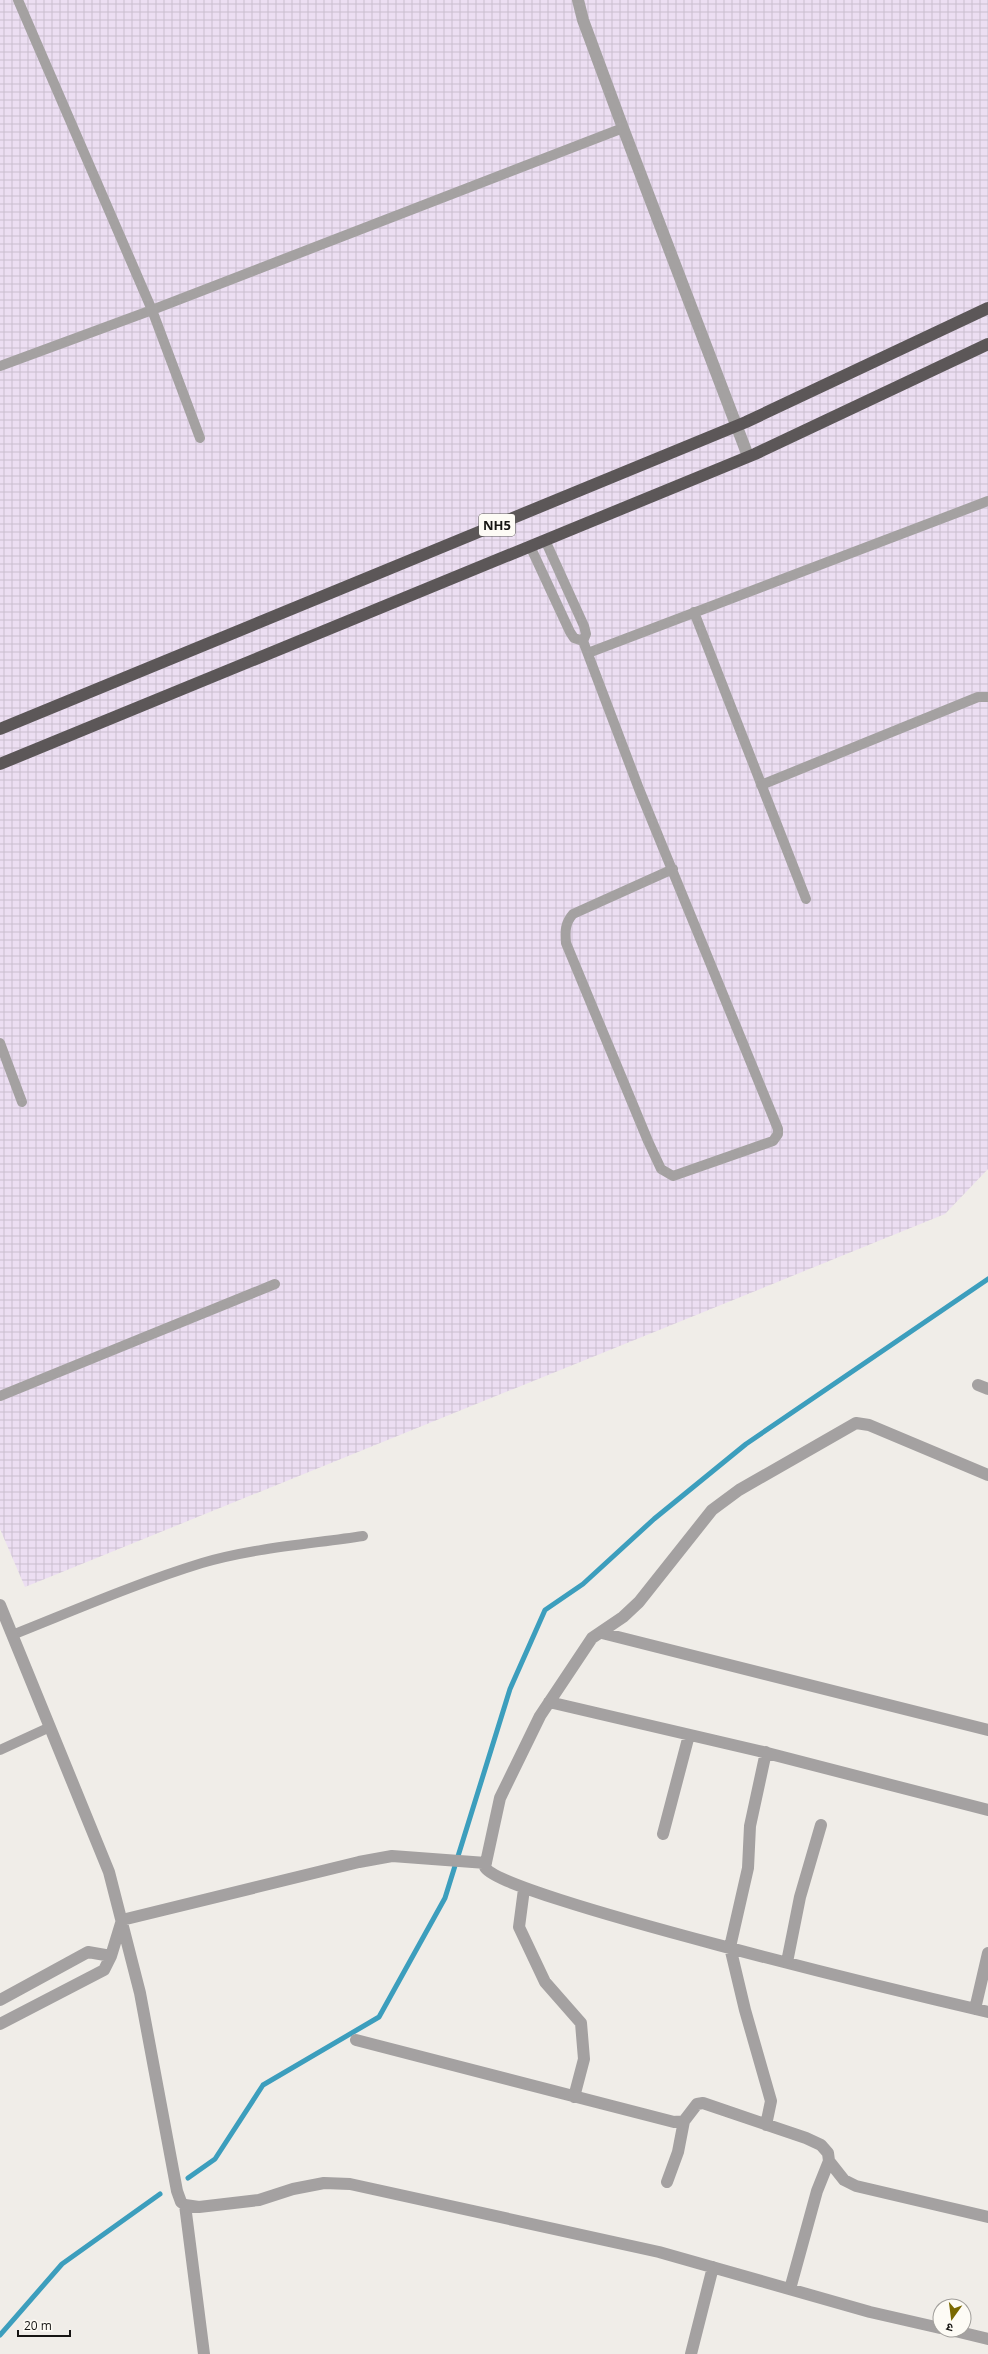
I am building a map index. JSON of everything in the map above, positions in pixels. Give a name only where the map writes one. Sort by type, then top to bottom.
[{"type":"highway","name":"NH5","points":[[0,729],[738,426],[988,308]]},
{"type":"highway","name":"NH5","points":[[0,764],[748,456],[988,344]]},
{"type":"street","points":[[578,0],[583,20],[623,128],[738,426],[748,456]]},
{"type":"street","points":[[988,1475],[869,1425],[856,1423],[739,1490],[712,1510],[639,1602],[623,1617],[602,1633],[592,1638],[540,1716],[500,1798],[486,1863],[486,1870],[489,1874],[524,1889],[730,1947],[988,2012]]},
{"type":"street","points":[[0,1605],[109,1872],[140,1993],[177,2191],[181,2202],[185,2205],[199,2207],[259,2200],[300,2188],[324,2184],[350,2184],[659,2252],[870,2312],[932,2326]]},
{"type":"street","points":[[602,1633],[988,1730]]},
{"type":"street","points":[[549,1702],[766,1752],[988,1810]]},
{"type":"street","points":[[663,1834],[689,1735]]},
{"type":"street","points":[[766,1752],[750,1826],[747,1874],[730,1947],[745,2010],[770,2101],[766,2124]]},
{"type":"street","points":[[787,1962],[800,1898],[821,1825]]},
{"type":"street","points":[[122,1920],[365,1861],[392,1856],[486,1863]]},
{"type":"street","points":[[524,1889],[519,1927],[545,1982],[581,2023],[584,2059],[574,2097]]},
{"type":"street","points":[[0,2024],[104,1970],[111,1956],[122,1920]]},
{"type":"street","points":[[0,2000],[88,1952],[111,1956]]},
{"type":"street","points":[[975,2009],[988,1953]]},
{"type":"street","points":[[356,2040],[674,2122],[684,2121]]},
{"type":"street","points":[[667,2182],[678,2152],[684,2121],[697,2104],[703,2103],[806,2138],[821,2145],[828,2153],[829,2161],[817,2191],[790,2289]]},
{"type":"street","points":[[829,2161],[844,2180],[856,2186],[988,2217]]},
{"type":"street","points":[[185,2205],[204,2354]]},
{"type":"street","points":[[692,2354],[713,2267]]},
{"type":"street","points":[[972,2335],[988,2338]]},
{"type":"lane","points":[[18,0],[152,310],[200,438]]},
{"type":"lane","points":[[0,366],[152,310],[623,128]]},
{"type":"lane","points":[[588,653],[988,501]]},
{"type":"lane","points":[[545,540],[584,626],[586,634],[583,641],[639,789],[673,869],[778,1134],[773,1141],[673,1176],[661,1169],[651,1148],[566,944],[565,932],[567,921],[573,914],[673,869]]},
{"type":"lane","points":[[530,546],[570,632],[574,638],[583,641]]},
{"type":"lane","points":[[694,612],[806,899]]},
{"type":"lane","points":[[761,785],[978,697],[988,697]]},
{"type":"lane","points":[[0,1043],[22,1102]]},
{"type":"lane","points":[[0,1396],[275,1284]]},
{"type":"lane","points":[[12,1635],[148,1582],[203,1563],[264,1550],[363,1536]]},
{"type":"lane","points":[[0,1750],[50,1727]]},
{"type":"shaded area","points":[[0,0],[988,0],[988,1169],[945,1214],[25,1587],[0,1529]]},
{"type":"waterway","points":[[188,2178],[215,2159],[263,2085],[379,2017],[445,1898],[510,1689],[545,1610],[583,1584],[654,1519],[746,1444],[988,1279]]},
{"type":"waterway","points":[[0,2335],[62,2264],[160,2194]]}]
